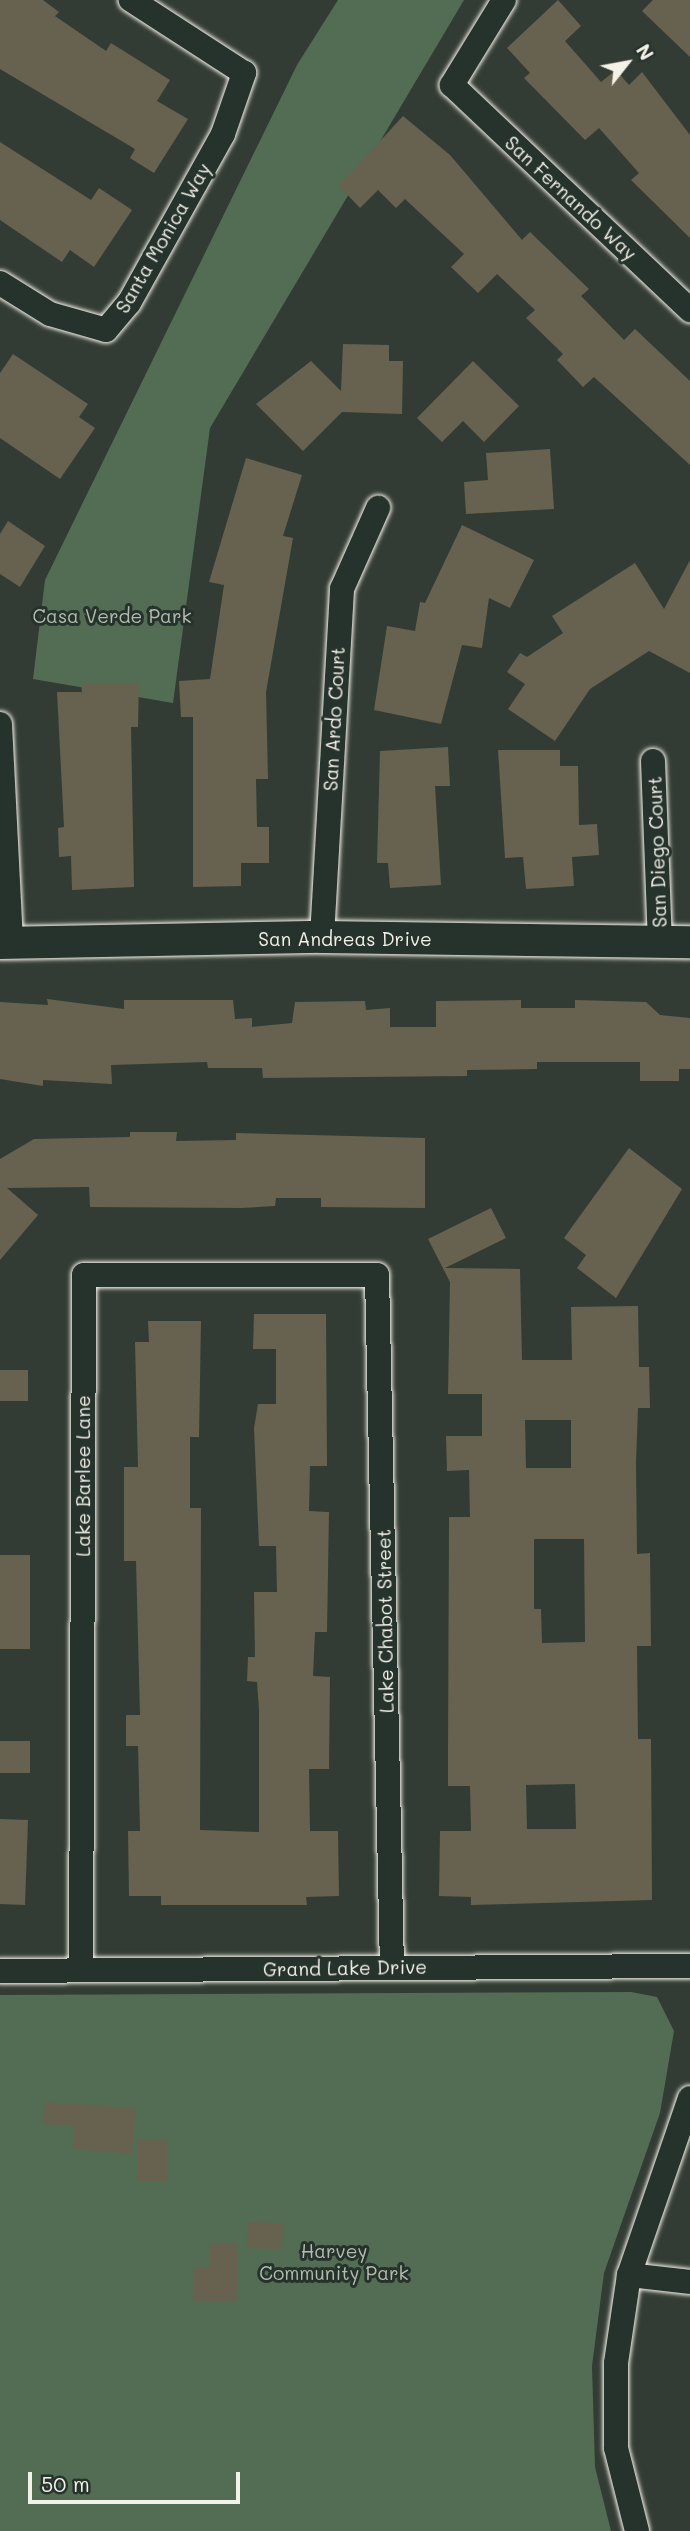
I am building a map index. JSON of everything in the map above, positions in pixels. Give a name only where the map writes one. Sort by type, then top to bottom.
[{"type":"street","name":"Santa Monica Way","points":[[0,284],[50,314],[106,330],[129,303],[223,134],[244,74],[131,0]]},
{"type":"street","name":"San Fernando Way","points":[[504,0],[452,85],[690,310]]},
{"type":"street","name":"San Ardo Court","points":[[322,937],[341,589],[378,508]]},
{"type":"street","points":[[0,724],[6,943]]},
{"type":"street","name":"San Diego Court","points":[[653,761],[675,942]]},
{"type":"street","name":"San Andreas Drive","points":[[6,943],[322,937],[675,942]]},
{"type":"street","name":"Lake Barlee Lane","points":[[81,1970],[84,1275],[377,1275]]},
{"type":"street","name":"Lake Chabot Street","points":[[377,1275],[392,1967]]},
{"type":"street","name":"Grand Lake Drive","points":[[0,1971],[690,1966]]},
{"type":"street","points":[[637,2531],[617,2448],[616,2363],[629,2275],[690,2098]]},
{"type":"street","points":[[629,2275],[690,2282]]},
{"type":"green space","name":"Casa Verde Park","points":[[338,0],[464,0],[210,428],[173,703],[33,679],[45,580],[297,65]]},
{"type":"green space","name":"Harvey Community Park","points":[[631,1992],[657,1997],[674,2031],[660,2113],[604,2273],[592,2366],[595,2467],[611,2531],[0,2531],[0,1995]]},
{"type":"building","points":[[0,0],[43,0],[59,12],[55,16],[106,51],[111,43],[170,80],[157,101],[188,119],[154,173],[130,158],[135,149],[0,69]]},
{"type":"building","points":[[558,0],[581,26],[565,41],[601,82],[616,70],[629,85],[642,72],[690,135],[690,238],[631,180],[639,173],[599,128],[585,140],[524,78],[530,73],[507,48]]},
{"type":"building","points":[[653,0],[690,0],[690,57],[642,11]]},
{"type":"building","points":[[403,116],[450,155],[522,240],[530,232],[589,289],[581,296],[624,340],[635,329],[690,381],[690,465],[594,377],[583,387],[557,360],[563,354],[526,318],[535,310],[497,274],[478,293],[451,267],[464,254],[405,199],[396,208],[378,190],[360,208],[339,186]]},
{"type":"building","points":[[0,142],[91,200],[99,188],[132,210],[94,267],[70,250],[62,262],[0,220]]},
{"type":"building","points":[[343,344],[389,345],[389,361],[403,361],[402,414],[342,412],[303,451],[256,404],[311,361],[341,391]]},
{"type":"building","points":[[13,354],[88,404],[79,417],[95,428],[60,479],[0,438],[0,373]]},
{"type":"building","points":[[473,361],[519,406],[484,442],[463,421],[442,442],[417,418]]},
{"type":"building","points":[[550,449],[554,509],[466,514],[464,482],[488,480],[486,453]]},
{"type":"building","points":[[246,458],[302,475],[283,536],[293,538],[266,692],[268,779],[256,779],[257,827],[269,827],[269,863],[241,863],[241,886],[193,887],[193,717],[181,717],[179,681],[210,679],[224,585],[209,582]]},
{"type":"building","points":[[8,521],[45,546],[20,587],[0,574],[0,534]]},
{"type":"building","points":[[462,525],[534,560],[510,608],[489,598],[482,648],[462,645],[441,724],[374,710],[387,626],[415,631],[420,602],[425,603]]},
{"type":"building","points":[[690,560],[690,673],[649,651],[590,689],[555,741],[508,709],[525,684],[507,672],[520,653],[527,657],[563,633],[552,616],[635,563],[664,609]]},
{"type":"building","points":[[81,683],[139,683],[138,727],[131,727],[134,887],[72,890],[71,856],[59,857],[58,828],[64,827],[57,692],[82,692]]},
{"type":"building","points":[[448,747],[450,786],[435,786],[441,885],[390,888],[388,863],[377,863],[380,751]]},
{"type":"building","points":[[498,750],[560,750],[560,766],[578,766],[579,825],[597,824],[599,855],[572,857],[574,886],[526,889],[523,857],[505,858]]},
{"type":"building","points":[[47,999],[124,1009],[124,1000],[233,1000],[235,1019],[252,1018],[252,1027],[292,1023],[295,1002],[365,1001],[366,1010],[390,1008],[390,1027],[436,1027],[436,1001],[521,1000],[521,1008],[575,1008],[575,1000],[646,1002],[660,1015],[690,1018],[690,1069],[679,1069],[679,1081],[640,1081],[640,1062],[537,1062],[537,1069],[467,1070],[467,1076],[263,1078],[262,1068],[208,1068],[207,1062],[111,1065],[112,1084],[43,1080],[43,1086],[0,1079],[0,1002],[48,1005]]},
{"type":"building","points":[[130,1132],[177,1132],[176,1141],[236,1140],[236,1133],[425,1138],[425,1208],[321,1207],[321,1198],[276,1198],[275,1206],[242,1208],[90,1207],[89,1187],[7,1188],[38,1215],[0,1260],[0,1159],[34,1139],[130,1137]]},
{"type":"building","points":[[629,1148],[682,1189],[616,1298],[577,1268],[586,1255],[564,1238]]},
{"type":"building","points":[[491,1208],[506,1238],[445,1268],[520,1269],[522,1360],[572,1360],[571,1307],[638,1306],[639,1367],[649,1367],[650,1408],[638,1408],[637,1554],[650,1553],[651,1646],[637,1646],[638,1739],[651,1739],[652,1900],[471,1905],[471,1897],[439,1896],[440,1831],[471,1831],[470,1786],[448,1786],[449,1517],[470,1517],[469,1470],[447,1471],[446,1436],[482,1436],[482,1394],[448,1394],[450,1282],[428,1239]],"holes":[[[525,1420],[571,1420],[571,1468],[526,1468]],[[534,1539],[584,1539],[585,1642],[542,1643],[541,1609],[534,1609]],[[575,1784],[576,1829],[527,1829],[526,1785]]]},
{"type":"building","points":[[254,1314],[326,1314],[327,1466],[310,1466],[309,1511],[329,1512],[327,1632],[315,1632],[313,1676],[330,1677],[329,1769],[309,1769],[310,1831],[338,1831],[339,1896],[306,1897],[307,1905],[161,1905],[161,1896],[129,1896],[128,1831],[140,1831],[138,1746],[126,1746],[126,1715],[140,1715],[136,1561],[124,1561],[124,1467],[138,1467],[135,1342],[149,1342],[148,1321],[201,1321],[199,1437],[190,1437],[190,1508],[201,1508],[200,1830],[259,1832],[259,1710],[257,1682],[247,1681],[248,1657],[255,1657],[254,1592],[277,1592],[276,1546],[259,1546],[254,1428],[258,1404],[276,1404],[276,1349],[253,1349]]},
{"type":"building","points":[[0,1370],[28,1370],[28,1401],[0,1401]]},
{"type":"building","points":[[0,1555],[30,1555],[30,1649],[0,1649]]},
{"type":"building","points":[[0,1741],[30,1741],[30,1773],[0,1773]]},
{"type":"building","points":[[0,1819],[28,1820],[25,1905],[0,1904]]},
{"type":"building","points":[[45,2102],[136,2108],[132,2154],[73,2149],[74,2126],[43,2124]]},
{"type":"building","points":[[137,2140],[167,2140],[167,2181],[137,2181]]},
{"type":"building","points":[[248,2222],[283,2223],[282,2249],[247,2248]]},
{"type":"building","points":[[209,2243],[237,2243],[237,2301],[193,2301],[193,2267],[209,2267]]}]
